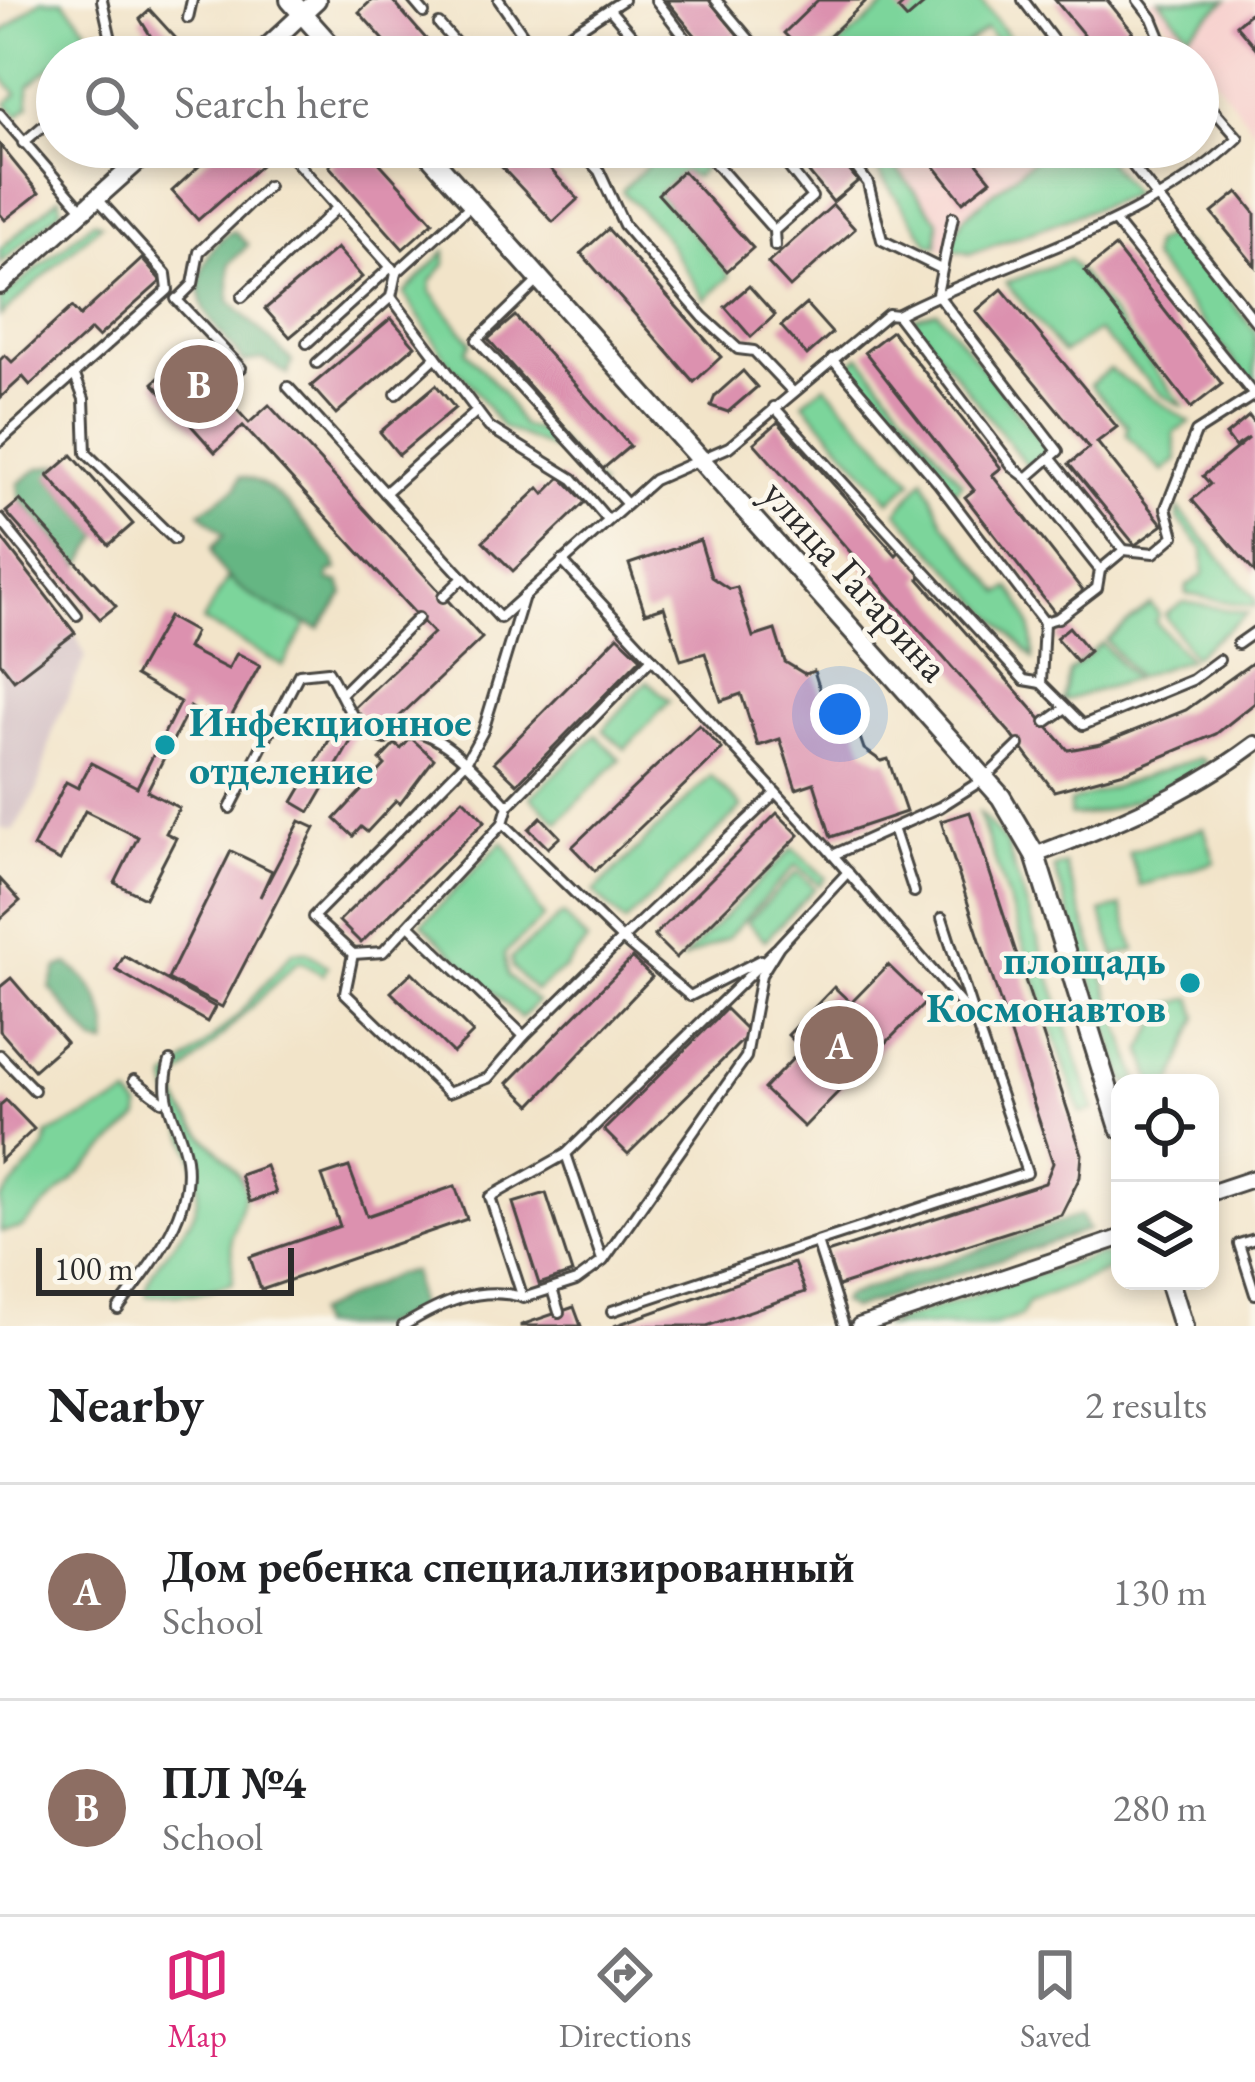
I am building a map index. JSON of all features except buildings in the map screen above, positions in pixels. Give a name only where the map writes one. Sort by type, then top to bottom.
[{"type":"main road","points":[[304,5],[326,36]]},
{"type":"main road","name":"улица Гагарина","points":[[444,168],[984,779],[1035,855],[1111,1100]]},
{"type":"main road","points":[[1171,1290],[1183,1326]]},
{"type":"street","points":[[275,36],[304,5]]},
{"type":"street","points":[[0,285],[130,168]]},
{"type":"street","points":[[1035,855],[1102,831],[1183,793],[1255,744]]},
{"type":"street","points":[[1219,1190],[1255,1178]]},
{"type":"street","points":[[860,1326],[1111,1241]]},
{"type":"lane","points":[[102,0],[110,36]]},
{"type":"lane","points":[[188,18],[193,0]]},
{"type":"lane","points":[[413,0],[424,13]]},
{"type":"lane","points":[[499,0],[524,36]]},
{"type":"lane","points":[[569,36],[623,0]]},
{"type":"lane","points":[[656,0],[684,36]]},
{"type":"lane","points":[[716,0],[746,36]]},
{"type":"lane","points":[[1023,0],[1050,36]]},
{"type":"lane","points":[[1138,0],[1159,36]]},
{"type":"lane","points":[[610,11],[632,36]]},
{"type":"lane","points":[[439,24],[450,36]]},
{"type":"lane","points":[[0,115],[36,155]]},
{"type":"lane","points":[[1219,116],[1238,138],[1219,156]]},
{"type":"lane","points":[[23,143],[36,132]]},
{"type":"lane","points":[[50,168],[166,274],[168,290],[242,368]]},
{"type":"lane","points":[[302,168],[393,270],[392,297],[476,412],[503,437],[573,479],[608,520]]},
{"type":"lane","points":[[596,168],[624,225],[703,317],[738,350],[754,352],[791,390]]},
{"type":"lane","points":[[719,168],[774,231],[776,246]]},
{"type":"lane","points":[[774,231],[812,194],[790,168]]},
{"type":"lane","points":[[856,168],[868,183],[882,240],[939,268]]},
{"type":"lane","points":[[1133,168],[1255,321]]},
{"type":"lane","points":[[287,387],[500,618],[626,503],[664,475],[729,447],[875,322],[1115,223],[1194,180],[1207,168]]},
{"type":"lane","points":[[177,300],[193,284],[199,252],[268,186]]},
{"type":"lane","points":[[308,343],[472,203]]},
{"type":"lane","points":[[242,297],[337,208]]},
{"type":"lane","points":[[952,217],[937,294],[1058,451],[1027,478]]},
{"type":"lane","points":[[1043,622],[1058,618],[1096,588],[1100,570],[1124,550],[1154,553],[1174,536],[1166,508],[1196,432],[1254,395],[1115,223]]},
{"type":"lane","points":[[540,279],[476,340],[626,503]]},
{"type":"lane","points":[[0,441],[168,290]]},
{"type":"lane","points":[[317,363],[392,297]]},
{"type":"lane","points":[[897,315],[1100,570]]},
{"type":"lane","points":[[395,394],[436,358]]},
{"type":"lane","points":[[832,359],[938,484],[1043,622],[1041,683]]},
{"type":"lane","points":[[75,376],[84,399],[86,453],[174,539]]},
{"type":"lane","points":[[774,407],[1024,680],[1041,683],[1083,725],[1192,680],[1219,660]]},
{"type":"lane","points":[[385,493],[476,412]]},
{"type":"lane","points":[[1052,460],[1124,550]]},
{"type":"lane","points":[[0,519],[77,615]]},
{"type":"lane","points":[[562,561],[833,855],[975,1020]]},
{"type":"lane","points":[[443,597],[463,578]]},
{"type":"lane","points":[[524,596],[483,731],[466,762],[314,917],[353,954],[383,952],[410,926],[503,824],[508,806],[652,658]]},
{"type":"lane","points":[[342,693],[418,618]]},
{"type":"lane","points":[[1238,644],[1255,632]]},
{"type":"lane","points":[[230,808],[299,674],[328,671],[342,693],[344,708],[373,736],[385,739],[399,728],[422,729],[466,762],[508,806]]},
{"type":"lane","points":[[1046,722],[1064,710]]},
{"type":"lane","points":[[833,855],[894,831],[984,779],[1019,745]]},
{"type":"lane","points":[[353,954],[345,993],[448,1093],[488,1078],[622,939],[776,793]]},
{"type":"lane","points":[[503,824],[622,939],[690,996],[760,960]]},
{"type":"lane","points":[[894,831],[914,892]]},
{"type":"lane","points":[[524,1298],[490,1197],[566,1154],[848,872]]},
{"type":"lane","points":[[612,1311],[1027,1173],[943,918]]},
{"type":"lane","points":[[410,926],[524,1036]]},
{"type":"lane","points":[[403,1326],[429,1310],[490,1288],[524,1298],[552,1289],[576,1281],[603,1261],[746,1057],[761,975],[779,946]]},
{"type":"lane","points":[[0,1055],[34,1090]]},
{"type":"lane","points":[[118,1309],[148,1269],[187,1192],[186,1156],[164,1102],[170,1061]]},
{"type":"lane","points":[[134,1080],[164,1102]]},
{"type":"lane","points":[[566,1154],[603,1261]]},
{"type":"lane","points":[[1255,1239],[1239,1244],[1255,1294]]},
{"type":"lane","points":[[817,1242],[844,1326]]},
{"type":"lane","points":[[552,1289],[560,1312]]},
{"type":"shaded area","points":[[1146,0],[1255,0],[1255,131],[1219,84],[1219,36],[1179,36]]},
{"type":"shaded area","points":[[873,168],[1115,168],[1137,196],[970,257],[929,246]]},
{"type":"shaded area","points":[[0,536],[75,633],[86,657],[54,727],[38,789],[13,831],[0,828]]},
{"type":"green space","points":[[41,0],[63,0],[86,27],[86,36],[36,36],[36,79],[28,86],[29,106],[18,116],[6,104],[17,94],[0,74],[0,34]]},
{"type":"green space","points":[[893,0],[980,0],[1008,36],[992,36],[986,29],[977,36],[850,36]]},
{"type":"green space","points":[[1159,0],[1227,0],[1188,33]]},
{"type":"green space","points":[[645,168],[703,168],[696,177],[683,172],[658,194],[729,277],[705,299],[660,230],[622,191]]},
{"type":"green space","points":[[876,168],[896,168],[938,221],[937,246],[929,244]]},
{"type":"green space","points":[[1024,168],[1113,168],[1134,194],[970,254],[949,249],[963,218]]},
{"type":"green space","points":[[60,197],[61,210],[0,264],[0,249]]},
{"type":"green space","points":[[94,221],[101,224],[0,316],[0,300]]},
{"type":"green space","points":[[234,231],[248,245],[229,264],[229,301],[292,361],[288,375],[263,359],[244,362],[202,303],[201,275],[207,259],[218,242]]},
{"type":"green space","points":[[1169,235],[1187,245],[1255,331],[1255,387],[1151,258],[1153,244]]},
{"type":"green space","points":[[445,251],[445,264],[431,281],[430,291],[471,342],[466,351],[502,392],[522,426],[552,434],[601,486],[598,491],[566,455],[502,427],[466,378],[451,366],[404,294]]},
{"type":"green space","points":[[1069,259],[1184,407],[1162,395],[1098,331],[1063,353],[1006,283]]},
{"type":"green space","points":[[937,311],[1048,450],[1027,466],[912,319]]},
{"type":"green space","points":[[860,356],[962,483],[954,491],[850,364]]},
{"type":"green space","points":[[1109,369],[1190,422],[1174,433],[1177,460],[1163,472],[1127,436],[1127,425],[1090,385]]},
{"type":"green space","points":[[825,385],[913,481],[890,501],[803,402]]},
{"type":"green space","points":[[63,464],[49,477],[100,535],[80,567],[20,500],[18,484],[39,468]]},
{"type":"green space","points":[[240,477],[279,497],[334,560],[337,570],[329,572],[328,580],[340,583],[344,594],[319,629],[255,598],[217,562],[212,548],[224,535],[200,512],[236,488]]},
{"type":"green space","points":[[924,478],[944,523],[1001,593],[1010,588],[1021,604],[1031,629],[1033,658],[897,512]]},
{"type":"green space","points":[[1178,508],[1255,598],[1255,607],[1186,594],[1187,586],[1204,574],[1203,549],[1178,519]]},
{"type":"green space","points":[[227,579],[307,624],[283,666],[203,621]]},
{"type":"green space","points":[[1184,602],[1248,613],[1193,656],[1165,615]]},
{"type":"green space","points":[[1151,604],[1159,615],[1155,621],[1189,659],[1137,677],[1106,640]]},
{"type":"green space","points":[[1102,643],[1134,679],[1063,701],[1069,672]]},
{"type":"green space","points":[[647,681],[670,701],[625,749],[603,730]]},
{"type":"green space","points":[[596,735],[620,759],[558,822],[531,797]]},
{"type":"green space","points":[[1199,758],[1206,762],[1140,798],[1100,812],[1070,815],[1070,802]]},
{"type":"green space","points":[[711,776],[742,807],[625,923],[594,892]]},
{"type":"green space","points":[[978,811],[1006,843],[1094,1110],[1081,1114]]},
{"type":"green space","points":[[1204,828],[1215,862],[1140,886],[1129,852]]},
{"type":"green space","points":[[502,842],[544,917],[504,954],[508,976],[537,1002],[521,1018],[422,924]]},
{"type":"green space","points":[[793,848],[826,878],[820,885],[796,865],[727,938],[681,960]]},
{"type":"green space","points":[[1065,864],[1136,1074],[1123,1074],[1054,868]]},
{"type":"green space","points":[[797,872],[815,888],[765,940],[747,922]]},
{"type":"green space","points":[[1121,906],[1135,950],[1115,956],[1101,912]]},
{"type":"green space","points":[[563,914],[587,941],[565,968],[535,991],[512,967],[511,958]]},
{"type":"green space","points":[[293,952],[307,952],[327,966],[323,975],[300,961],[295,964],[175,1082],[185,1112],[246,1190],[231,1238],[233,1283],[200,1293],[147,1296],[151,1276],[187,1226],[197,1197],[195,1163],[167,1080],[237,1016]]},
{"type":"green space","points":[[68,964],[99,1000],[107,1045],[95,1043],[50,988],[57,968]]},
{"type":"green space","points":[[1192,998],[1198,1017],[1176,1074],[1150,1074],[1142,1050],[1166,1005]]},
{"type":"green space","points":[[129,1096],[140,1109],[139,1118],[21,1228],[1,1232],[0,1200],[45,1148],[48,1134]]},
{"type":"green space","points":[[1080,1215],[1088,1230],[852,1309],[841,1302],[844,1297]]},
{"type":"green space","points":[[1101,1254],[1111,1259],[1109,1270],[1028,1303],[1021,1316],[992,1326],[882,1326]]},
{"type":"green space","points":[[413,1272],[418,1312],[378,1326],[318,1326],[315,1313],[397,1274]]},
{"type":"place","name":"ПЛ №4","points":[[199,384]]},
{"type":"place","name":"Инфекционное отделение","points":[[165,745]]},
{"type":"place","name":"площадь Космонавтов","points":[[1190,983]]},
{"type":"place","name":"Дом ребенка специализированный","points":[[839,1045]]}]
